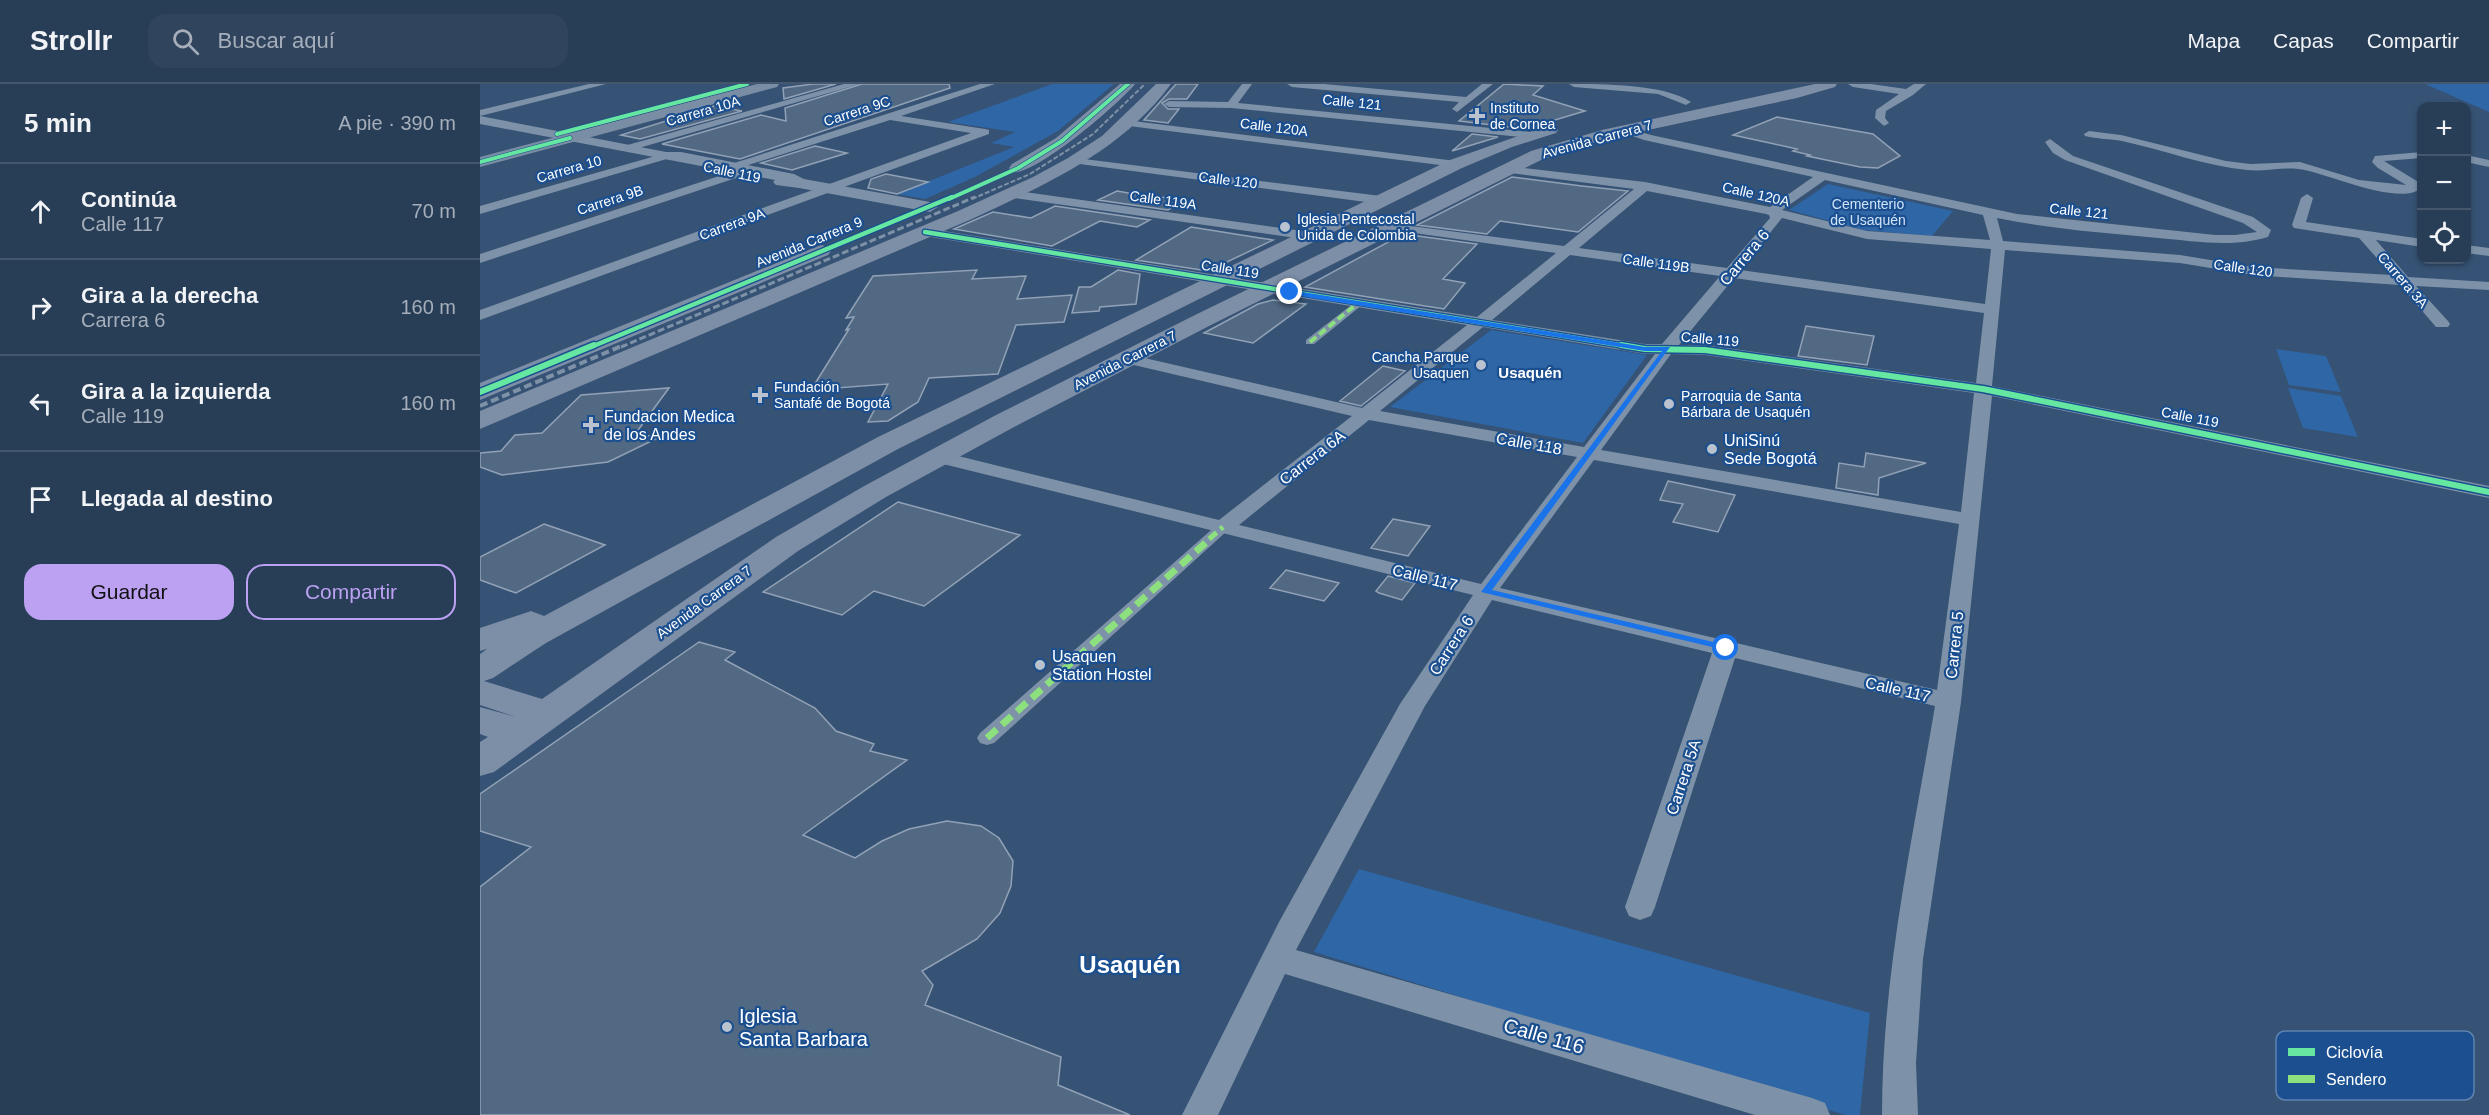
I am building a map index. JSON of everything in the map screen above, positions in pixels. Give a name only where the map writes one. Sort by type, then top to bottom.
[{"type":"main road","points":[[480,154],[747,84]]},
{"type":"main road","points":[[480,162],[772,84]]},
{"type":"main road","name":"Avenida Carrera 9","points":[[480,421],[926,216],[1047,152],[1090,119],[1128,84]]},
{"type":"main road","name":"Avenida Carrera 9","points":[[480,392],[926,216],[1011,194],[1076,161],[1108,138],[1164,84]]},
{"type":"main road","name":"Avenida Carrera 7","points":[[480,762],[787,544],[938,457],[1127,359],[1555,148],[1654,123],[1797,94],[1830,84]]},
{"type":"main road","name":"Avenida Carrera 7","points":[[1664,106],[1769,85]]},
{"type":"main road","points":[[1625,130],[1622,121],[1630,116],[1712,97]]},
{"type":"main road","name":"Avenida Carrera 7","points":[[480,670],[534,635],[888,443],[1456,164],[1532,135],[1564,126]]},
{"type":"main road","points":[[480,627],[557,605],[664,563]]},
{"type":"main road","points":[[480,640],[545,617],[664,563]]},
{"type":"main road","points":[[480,692],[534,724]]},
{"type":"main road","points":[[480,720],[534,724]]},
{"type":"street","points":[[480,113],[601,84]]},
{"type":"street","name":"Carrera 10A","points":[[628,148],[855,84]]},
{"type":"street","name":"Carrera 9C","points":[[736,170],[990,84]]},
{"type":"street","points":[[1231,105],[1246,84]]},
{"type":"street","points":[[1292,84],[1468,100]]},
{"type":"street","points":[[1437,125],[1488,84]]},
{"type":"street","points":[[1576,84],[1663,88],[1686,102]]},
{"type":"street","points":[[1853,84],[1916,89]]},
{"type":"street","points":[[1879,84],[1916,89]]},
{"type":"street","points":[[1884,123],[1880,118],[1881,110],[1916,89]]},
{"type":"street","name":"Calle 121","points":[[1168,104],[1231,105],[1532,135]]},
{"type":"street","name":"Carrera 9A","points":[[480,315],[985,132],[888,117]]},
{"type":"street","name":"Calle 119","points":[[480,120],[628,148],[666,156],[671,160],[736,170],[785,183],[800,183],[889,201],[891,204],[926,216],[1219,281],[1645,349],[1705,350],[1983,389],[2489,492]]},
{"type":"street","name":"Calle 120A","points":[[1125,123],[1456,164]]},
{"type":"street","points":[[1654,123],[1652,134],[1662,141]]},
{"type":"street","name":"Calle 121","points":[[1625,130],[1635,135],[2017,218],[2158,234],[2243,238],[2263,234],[2264,230],[2248,220],[2069,158],[2057,151],[2050,142]]},
{"type":"street","points":[[2089,134],[2121,138],[2237,166],[2300,165],[2357,183],[2393,189],[2413,189],[2416,186],[2382,166],[2378,162],[2379,158],[2417,155]]},
{"type":"street","name":"Carrera 10","points":[[480,210],[666,156]]},
{"type":"street","points":[[2471,160],[2489,165]]},
{"type":"street","name":"Calle 120","points":[[1076,161],[1381,200]]},
{"type":"street","name":"Carrera 9B","points":[[480,259],[736,170]]},
{"type":"street","name":"Calle 120A","points":[[1507,170],[1645,186],[1776,213],[1867,235],[1998,244]]},
{"type":"street","name":"Carrera 6","points":[[1200,1115],[1277,958],[1413,704],[1486,592],[1667,349],[1776,218],[1775,209],[1824,175]]},
{"type":"street","name":"Carrera 6A","points":[[987,738],[1223,527],[1645,186]]},
{"type":"street","name":"Calle 119A","points":[[1011,194],[1310,236]]},
{"type":"street","points":[[2307,198],[2299,225],[2417,242]]},
{"type":"street","name":"Carrera 5","points":[[1900,1115],[1899,1083],[1908,951],[1948,701],[1998,244],[1989,211]]},
{"type":"street","name":"Calle 119B","points":[[1393,226],[1991,309]]},
{"type":"street","name":"Carrera 3A","points":[[2364,235],[2442,324]]},
{"type":"street","name":"Calle 120","points":[[1998,244],[2180,259],[2253,271],[2489,286]]},
{"type":"street","points":[[2471,250],[2489,252]]},
{"type":"street","points":[[1310,342],[1358,303]]},
{"type":"street","name":"Calle 118","points":[[1127,359],[1365,414],[1968,520]]},
{"type":"street","name":"Calle 117","points":[[938,457],[1486,592],[1948,701]]},
{"type":"street","name":"Carrera 5A","points":[[1640,907],[1726,648]]},
{"type":"street","name":"Calle 116","points":[[1277,958],[1812,1115]]},
{"type":"green space","points":[[1052,84],[1114,84],[1058,131],[975,177],[925,199],[897,194],[1014,147],[991,143],[1015,132],[948,122]]},
{"type":"green space","points":[[2425,84],[2489,84],[2489,112],[2471,104],[2471,102]]},
{"type":"green space","name":"Cementerio de Usaquén","points":[[1828,184],[1953,211],[1932,236],[1863,230],[1789,210]]},
{"type":"green space","points":[[1491,330],[1647,355],[1583,443],[1390,407]]},
{"type":"green space","points":[[2276,349],[2326,356],[2341,392],[2289,385]]},
{"type":"green space","points":[[2288,388],[2341,396],[2358,437],[2303,428]]},
{"type":"green space","points":[[1359,869],[1870,1013],[1860,1115],[1845,1115],[1314,952]]},
{"type":"building","points":[[836,84],[784,99],[783,88]]},
{"type":"building","points":[[862,84],[949,84],[950,88],[740,159],[662,144],[761,115],[786,121],[785,108]]},
{"type":"building","points":[[1176,84],[1198,84],[1187,99],[1169,99],[1162,103],[1168,109],[1179,109],[1168,123],[1144,120]]},
{"type":"building","points":[[1504,84],[1543,86],[1533,95],[1585,111],[1525,129],[1459,121]]},
{"type":"building","points":[[714,106],[742,111],[640,139],[621,135]]},
{"type":"building","points":[[1777,117],[1873,134],[1900,156],[1878,168],[1860,167],[1807,156],[1810,155],[1793,151],[1797,149],[1733,135]]},
{"type":"building","points":[[1472,134],[1498,137],[1452,151]]},
{"type":"building","points":[[815,146],[847,153],[792,170],[761,163]]},
{"type":"building","points":[[886,174],[928,182],[897,194],[868,188],[871,179]]},
{"type":"building","points":[[1512,177],[1628,191],[1578,232],[1500,221],[1487,234],[1417,225]]},
{"type":"building","points":[[1117,191],[1186,200],[1168,210],[1098,200]]},
{"type":"building","points":[[1055,206],[1150,220],[1137,227],[1100,221],[1052,246],[954,229],[993,212],[1031,218]]},
{"type":"building","points":[[1191,227],[1273,240],[1208,271],[1136,260]]},
{"type":"building","points":[[1403,234],[1477,244],[1443,279],[1465,283],[1444,309],[1305,287]]},
{"type":"building","name":"Fundación Santafé de Bogotá","points":[[977,270],[972,279],[1026,276],[1017,299],[1072,295],[1064,322],[1016,325],[998,374],[929,378],[918,402],[888,421],[868,422],[888,384],[811,390],[849,329],[846,330],[854,317],[846,318],[873,276]]},
{"type":"building","points":[[1118,270],[1140,274],[1136,304],[1100,307],[1099,311],[1072,313],[1079,287],[1091,287]]},
{"type":"building","points":[[1273,300],[1306,304],[1253,343],[1204,333],[1258,304]]},
{"type":"building","points":[[1806,326],[1874,336],[1867,365],[1798,356]]},
{"type":"building","points":[[1383,366],[1405,371],[1361,406],[1340,401]]},
{"type":"building","name":"Fundacion Medica de los Andes","points":[[669,388],[633,437],[659,435],[660,437],[608,462],[502,475],[480,467],[480,453],[501,451],[515,435],[542,433],[581,395]]},
{"type":"building","points":[[1866,453],[1926,463],[1879,478],[1878,495],[1836,488],[1839,463],[1864,467]]},
{"type":"building","points":[[1668,481],[1735,495],[1718,532],[1673,522],[1683,504],[1660,500]]},
{"type":"building","points":[[898,502],[1020,535],[924,606],[874,591],[842,615],[763,592]]},
{"type":"building","points":[[1393,519],[1430,526],[1408,556],[1371,548]]},
{"type":"building","points":[[544,524],[605,545],[516,593],[480,580],[480,557]]},
{"type":"building","points":[[1286,570],[1339,583],[1324,601],[1270,588]]},
{"type":"building","points":[[1388,576],[1415,583],[1402,600],[1376,591]]},
{"type":"building","points":[[699,642],[735,652],[725,660],[815,708],[836,731],[874,744],[870,751],[907,760],[803,835],[855,858],[882,841],[909,829],[947,821],[981,826],[999,838],[1013,861],[1011,886],[1000,913],[977,939],[922,971],[933,985],[925,1005],[1061,1057],[1058,1085],[1130,1115],[480,1115],[480,887],[531,847],[480,831],[480,794]]},
{"type":"railway","points":[[972,199],[1030,174],[1093,134],[1145,84]]},
{"type":"railway","points":[[621,347],[975,197]]},
{"type":"railway","points":[[480,406],[624,345]]},
{"type":"marked path","points":[[1310,342],[1358,303]]},
{"type":"marked path","points":[[987,738],[1223,527]]},
{"type":"cycle path","points":[[557,134],[747,84]]},
{"type":"cycle path","points":[[480,392],[907,217],[1018,168],[1062,141],[1128,84]]},
{"type":"cycle path","points":[[480,162],[570,138]]},
{"type":"cycle path","points":[[925,232],[1645,349],[1705,350],[1983,389],[2489,492]]},
{"type":"place","name":"Instituto de Cornea","points":[[1477,116]]},
{"type":"place","name":"Iglesia Pentecostal Unida de Colombia","points":[[1285,227]]},
{"type":"place","name":"Cancha Parque Usaquen","points":[[1481,365]]},
{"type":"place","name":"Fundación Santafé de Bogotá","points":[[760,395]]},
{"type":"place","name":"Parroquia de Santa Bárbara de Usaquén","points":[[1669,404]]},
{"type":"place","name":"Fundacion Medica de los Andes","points":[[591,425]]},
{"type":"place","name":"UniSinú Sede Bogotá","points":[[1712,449]]},
{"type":"place","name":"Usaquen Station Hostel","points":[[1040,665]]},
{"type":"place","name":"Iglesia Santa Barbara","points":[[727,1027]]},
{"type":"district","name":"Usaquén","points":[[1530,373]]},
{"type":"district","name":"Usaquén","points":[[1130,965]]},
{"type":"route","points":[[1290,292],[1645,349],[1667,349],[1486,592],[1726,648]]}]
